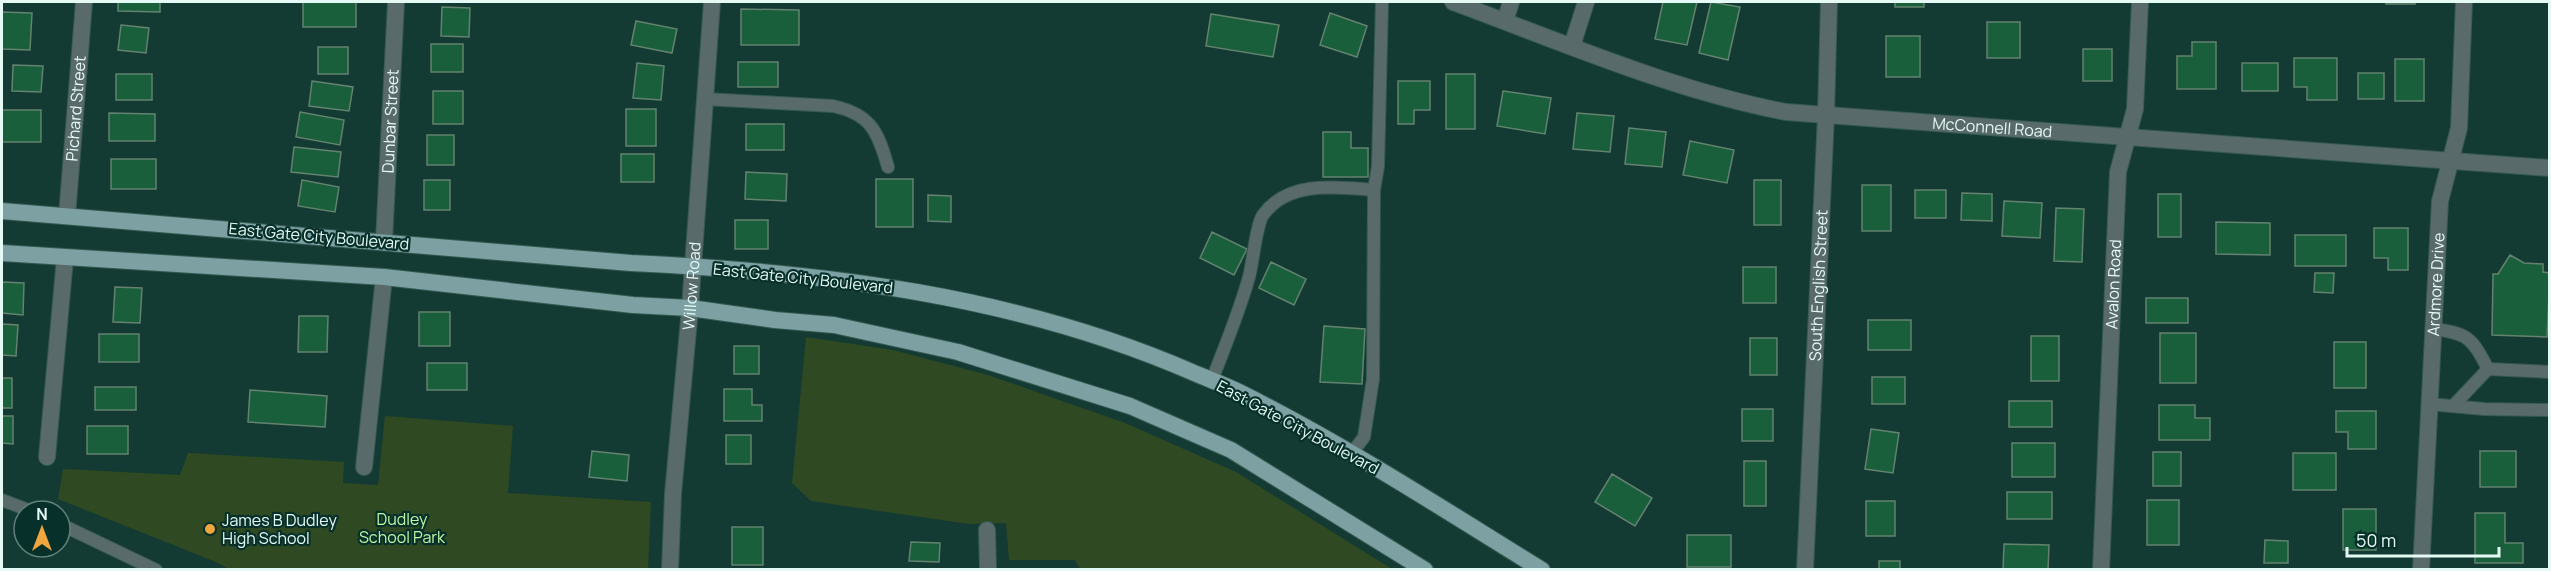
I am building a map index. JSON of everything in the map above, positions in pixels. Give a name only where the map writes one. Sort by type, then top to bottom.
[{"type":"main road","name":"East Gate City Boulevard","points":[[2,211],[631,263],[693,266],[856,282],[947,296],[1002,308],[1113,340],[1240,392],[1352,453],[1542,570]]},
{"type":"main road","points":[[2,253],[384,277],[633,305],[690,308],[776,320],[834,325],[958,352],[1130,406],[1231,450],[1425,570]]},
{"type":"street","name":"Pichard Street","points":[[67,216],[84,2]]},
{"type":"street","name":"Dunbar Street","points":[[384,241],[396,2]]},
{"type":"street","name":"Willow Road","points":[[670,570],[673,494],[690,308],[712,2]]},
{"type":"street","name":"McConnell Road","points":[[1453,2],[1709,95],[1786,112],[2127,139],[2550,168]]},
{"type":"street","points":[[1505,21],[1511,2]]},
{"type":"street","points":[[1572,46],[1586,2]]},
{"type":"street","name":"South English Street","points":[[1804,570],[1826,115],[1829,2]]},
{"type":"street","name":"Avalon Road","points":[[2101,570],[2118,172],[2135,109],[2140,2]]},
{"type":"street","name":"Ardmore Drive","points":[[2421,570],[2440,201],[2459,128],[2464,2]]},
{"type":"street","points":[[47,457],[65,258]]},
{"type":"street","points":[[364,467],[384,277]]},
{"type":"street","points":[[987,530],[988,570]]},
{"type":"lane","points":[[1352,453],[1364,437],[1373,379],[1374,190],[1378,166],[1382,2]]},
{"type":"lane","points":[[705,99],[822,105],[851,110],[872,125],[888,167]]},
{"type":"lane","points":[[1212,380],[1239,311],[1263,216],[1283,198],[1309,188],[1333,186],[1374,190]]},
{"type":"lane","points":[[2433,329],[2459,332],[2476,345],[2488,369]]},
{"type":"lane","points":[[2453,406],[2488,369],[2550,372]]},
{"type":"lane","points":[[2429,404],[2550,410]]},
{"type":"lane","points":[[72,530],[156,570]]},
{"type":"green space","points":[[806,337],[893,350],[988,375],[1125,423],[1236,472],[1392,569],[1081,570],[1075,560],[1009,560],[1006,523],[969,524],[811,501],[792,483]]},
{"type":"green space","name":"Dudley School Park","points":[[385,416],[513,426],[508,493],[651,502],[648,569],[229,569],[72,505],[72,499],[58,499],[63,469],[180,475],[188,453],[344,462],[343,483],[378,485]]},
{"type":"building","points":[[118,2],[160,2],[160,12],[118,11]]},
{"type":"building","points":[[303,2],[356,2],[356,27],[303,27]]},
{"type":"building","points":[[1663,2],[1697,2],[1687,45],[1655,39]]},
{"type":"building","points":[[1711,2],[1740,7],[1728,60],[1699,53]]},
{"type":"building","points":[[1895,2],[1924,2],[1924,7],[1895,7]]},
{"type":"building","points":[[2386,2],[2415,2],[2415,4],[2386,4]]},
{"type":"building","points":[[442,7],[470,8],[469,37],[441,36]]},
{"type":"building","points":[[741,9],[799,10],[799,45],[741,45]]},
{"type":"building","points":[[2,12],[32,13],[30,50],[2,49]]},
{"type":"building","points":[[1330,13],[1367,26],[1357,57],[1320,45]]},
{"type":"building","points":[[1211,14],[1279,25],[1273,57],[1206,46]]},
{"type":"building","points":[[636,21],[677,29],[672,53],[631,45]]},
{"type":"building","points":[[1987,22],[2020,22],[2020,58],[1987,58]]},
{"type":"building","points":[[121,25],[149,28],[146,53],[118,50]]},
{"type":"building","points":[[1886,36],[1920,36],[1920,77],[1886,77]]},
{"type":"building","points":[[2192,42],[2216,42],[2216,89],[2177,89],[2177,56],[2192,56]]},
{"type":"building","points":[[431,44],[463,44],[463,72],[431,72]]},
{"type":"building","points":[[318,47],[348,47],[348,74],[318,74]]},
{"type":"building","points":[[2083,49],[2112,49],[2112,81],[2083,81]]},
{"type":"building","points":[[2294,58],[2337,58],[2337,100],[2307,100],[2307,87],[2294,87]]},
{"type":"building","points":[[2395,59],[2424,59],[2424,101],[2395,101]]},
{"type":"building","points":[[738,62],[778,62],[778,87],[738,87]]},
{"type":"building","points":[[637,63],[664,66],[661,100],[633,98]]},
{"type":"building","points":[[2242,63],[2278,63],[2278,91],[2242,91]]},
{"type":"building","points":[[13,65],[43,66],[41,92],[12,91]]},
{"type":"building","points":[[2358,73],[2384,73],[2384,99],[2358,99]]},
{"type":"building","points":[[116,74],[152,74],[152,100],[116,100]]},
{"type":"building","points":[[1446,74],[1475,74],[1475,129],[1446,129]]},
{"type":"building","points":[[312,81],[353,87],[349,111],[309,106]]},
{"type":"building","points":[[1398,81],[1430,81],[1430,110],[1414,110],[1414,124],[1398,124]]},
{"type":"building","points":[[433,91],[463,91],[463,124],[433,124]]},
{"type":"building","points":[[1503,91],[1551,98],[1545,134],[1497,126]]},
{"type":"building","points":[[626,109],[656,109],[656,146],[626,146]]},
{"type":"building","points":[[2,110],[41,110],[41,142],[2,142]]},
{"type":"building","points":[[300,112],[344,120],[340,145],[296,137]]},
{"type":"building","points":[[109,113],[155,114],[155,141],[109,141]]},
{"type":"building","points":[[1577,113],[1614,116],[1610,152],[1573,149]]},
{"type":"building","points":[[746,124],[784,124],[784,150],[746,150]]},
{"type":"building","points":[[1629,128],[1666,132],[1662,167],[1625,164]]},
{"type":"building","points":[[1323,132],[1351,132],[1351,148],[1368,148],[1368,177],[1323,177]]},
{"type":"building","points":[[427,135],[454,135],[454,165],[427,165]]},
{"type":"building","points":[[1690,141],[1734,150],[1727,183],[1683,175]]},
{"type":"building","points":[[294,147],[341,152],[338,177],[291,172]]},
{"type":"building","points":[[621,154],[654,154],[654,182],[621,182]]},
{"type":"building","points":[[111,159],[156,159],[156,189],[111,189]]},
{"type":"building","points":[[746,172],[787,174],[786,201],[745,199]]},
{"type":"building","points":[[876,179],[913,179],[913,227],[876,227]]},
{"type":"building","points":[[302,180],[339,187],[335,212],[298,206]]},
{"type":"building","points":[[424,180],[450,180],[450,210],[424,210]]},
{"type":"building","points":[[1754,180],[1781,180],[1781,225],[1754,225]]},
{"type":"building","points":[[1862,185],[1891,185],[1891,231],[1862,231]]},
{"type":"building","points":[[1915,190],[1946,190],[1946,218],[1915,218]]},
{"type":"building","points":[[1962,193],[1992,194],[1992,221],[1961,220]]},
{"type":"building","points":[[2158,194],[2181,194],[2181,237],[2158,237]]},
{"type":"building","points":[[928,195],[951,196],[951,222],[928,221]]},
{"type":"building","points":[[2004,201],[2042,203],[2040,238],[2002,236]]},
{"type":"building","points":[[2056,208],[2084,209],[2082,262],[2054,261]]},
{"type":"building","points":[[735,220],[768,220],[768,249],[735,249]]},
{"type":"building","points":[[2216,222],[2270,223],[2270,255],[2216,254]]},
{"type":"building","points":[[2374,228],[2408,228],[2408,270],[2388,270],[2388,258],[2374,258]]},
{"type":"building","points":[[1212,232],[1247,249],[1234,275],[1200,258]]},
{"type":"building","points":[[2295,235],[2346,235],[2346,266],[2295,266]]},
{"type":"building","points":[[2510,255],[2524,263],[2543,264],[2543,272],[2550,273],[2547,337],[2492,335],[2493,274],[2498,274]]},
{"type":"building","points":[[1271,262],[1306,279],[1294,305],[1259,288]]},
{"type":"building","points":[[1743,267],[1776,267],[1776,303],[1743,303]]},
{"type":"building","points":[[2315,273],[2334,273],[2333,293],[2314,292]]},
{"type":"building","points":[[2,282],[24,283],[23,315],[2,313]]},
{"type":"building","points":[[115,287],[142,288],[140,323],[113,322]]},
{"type":"building","points":[[2146,298],[2188,298],[2188,323],[2146,323]]},
{"type":"building","points":[[419,312],[450,312],[450,346],[419,346]]},
{"type":"building","points":[[299,316],[328,316],[327,352],[298,352]]},
{"type":"building","points":[[1868,320],[1911,320],[1911,350],[1868,350]]},
{"type":"building","points":[[2,324],[18,325],[16,356],[2,355]]},
{"type":"building","points":[[1324,326],[1365,329],[1362,384],[1320,382]]},
{"type":"building","points":[[2160,333],[2196,333],[2196,383],[2160,383]]},
{"type":"building","points":[[99,334],[139,334],[139,362],[99,362]]},
{"type":"building","points":[[2031,336],[2059,336],[2059,381],[2031,381]]},
{"type":"building","points":[[1750,338],[1777,338],[1777,375],[1750,375]]},
{"type":"building","points":[[2334,342],[2366,342],[2366,388],[2334,388]]},
{"type":"building","points":[[734,346],[759,346],[759,374],[734,374]]},
{"type":"building","points":[[427,363],[467,363],[467,390],[427,390]]},
{"type":"building","points":[[1872,377],[1905,377],[1905,404],[1872,404]]},
{"type":"building","points":[[2,378],[12,378],[12,408],[2,408]]},
{"type":"building","points":[[95,387],[136,387],[136,410],[95,410]]},
{"type":"building","points":[[724,389],[752,389],[752,405],[762,405],[762,421],[724,421]]},
{"type":"building","points":[[250,390],[327,396],[325,427],[248,422]]},
{"type":"building","points":[[2009,401],[2052,401],[2052,427],[2009,427]]},
{"type":"building","points":[[2159,405],[2195,405],[2195,418],[2210,418],[2210,440],[2159,440]]},
{"type":"building","points":[[1742,409],[1773,409],[1773,441],[1742,441]]},
{"type":"building","points":[[2336,411],[2376,411],[2376,449],[2348,449],[2348,432],[2336,432]]},
{"type":"building","points":[[2,416],[13,416],[13,444],[2,443]]},
{"type":"building","points":[[87,426],[128,426],[128,454],[87,454]]},
{"type":"building","points":[[1871,429],[1899,433],[1893,473],[1865,469]]},
{"type":"building","points":[[726,435],[751,435],[751,464],[726,464]]},
{"type":"building","points":[[2012,443],[2055,443],[2055,477],[2012,477]]},
{"type":"building","points":[[592,451],[629,455],[627,481],[589,477]]},
{"type":"building","points":[[2480,451],[2516,451],[2516,487],[2480,487]]},
{"type":"building","points":[[2153,452],[2181,452],[2181,486],[2153,486]]},
{"type":"building","points":[[2293,453],[2336,453],[2336,490],[2293,490]]},
{"type":"building","points":[[1744,461],[1766,461],[1766,506],[1744,506]]},
{"type":"building","points":[[1612,474],[1652,498],[1635,526],[1595,502]]},
{"type":"building","points":[[2007,492],[2052,492],[2052,519],[2007,519]]},
{"type":"building","points":[[2147,500],[2179,500],[2179,545],[2147,545]]},
{"type":"building","points":[[1866,501],[1895,501],[1895,536],[1866,536]]},
{"type":"building","points":[[2343,509],[2376,509],[2376,550],[2343,550]]},
{"type":"building","points":[[2475,513],[2505,513],[2505,543],[2523,543],[2523,563],[2475,563]]},
{"type":"building","points":[[732,527],[763,527],[763,565],[732,565]]},
{"type":"building","points":[[1687,535],[1731,535],[1731,567],[1687,567]]},
{"type":"building","points":[[2265,540],[2288,541],[2288,563],[2264,563]]},
{"type":"building","points":[[911,542],[940,543],[939,562],[909,561]]},
{"type":"building","points":[[2004,544],[2049,545],[2048,570],[2003,570]]},
{"type":"building","points":[[1879,561],[1900,561],[1900,570],[1879,570]]},
{"type":"place","name":"James B Dudley High School","points":[[210,529]]}]
